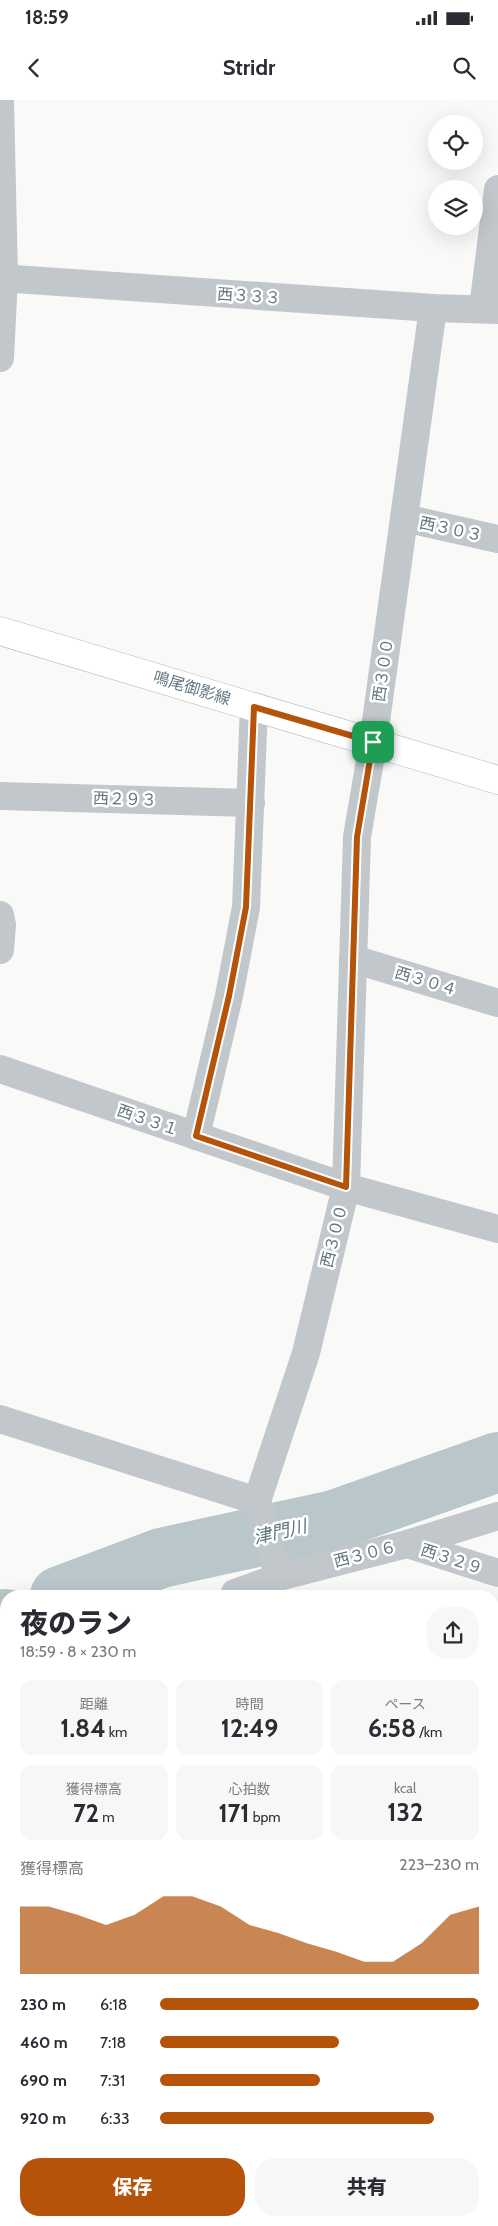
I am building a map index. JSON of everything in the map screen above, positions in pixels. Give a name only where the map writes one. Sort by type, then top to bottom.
[{"type":"street","points":[[0,100],[2,278],[0,358]]},
{"type":"street","points":[[491,309],[498,189]]},
{"type":"street","name":"西３３３","points":[[2,278],[433,308],[491,309]]},
{"type":"street","name":"西３００","points":[[257,1501],[306,1353],[346,1187],[357,837],[373,742],[433,308]]},
{"type":"street","name":"西３０３","points":[[404,518],[498,539]]},
{"type":"street","name":"鳴尾御影線","points":[[0,632],[498,780]]},
{"type":"street","points":[[196,1136],[229,996],[246,907],[254,707]]},
{"type":"street","name":"西２９３","points":[[0,796],[251,803]]},
{"type":"street","points":[[0,915],[2,925],[0,950]]},
{"type":"street","name":"西３０４","points":[[353,959],[498,1003]]},
{"type":"street","name":"西３３１","points":[[0,1069],[346,1187],[498,1229]]},
{"type":"street","points":[[0,1420],[257,1501],[279,1577]]},
{"type":"street","name":"西３０６","points":[[243,1590],[279,1577],[407,1544],[498,1516]]},
{"type":"street","name":"西３２９","points":[[407,1544],[498,1574]]},
{"type":"waterway","name":"津門川","points":[[76,1590],[161,1558],[334,1520],[498,1462]]},
{"type":"route","points":[[254,707],[373,742],[357,837],[346,1187],[196,1136],[229,996],[246,907],[254,707]]}]
